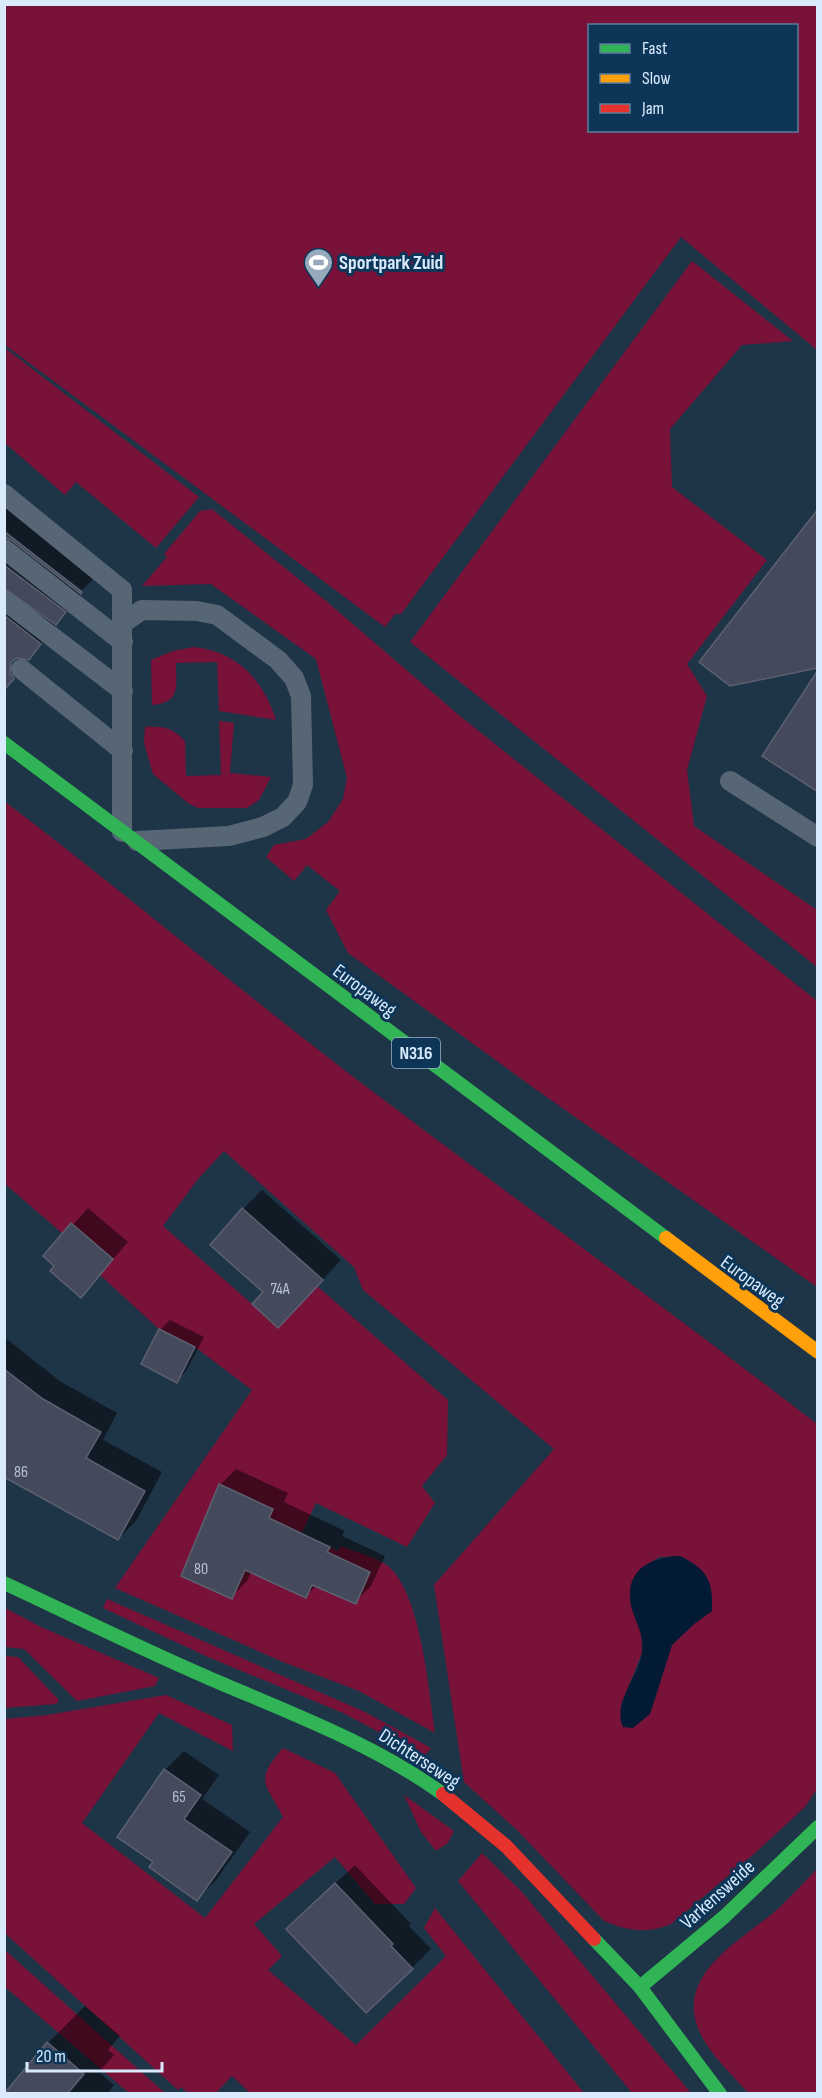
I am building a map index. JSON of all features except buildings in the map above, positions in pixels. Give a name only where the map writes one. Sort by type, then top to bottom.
[{"type":"street","name":"Europaweg","points":[[4,743],[818,1352]]},
{"type":"street","name":"Dichterseweg","points":[[4,1583],[169,1661],[364,1745],[419,1777],[468,1813],[506,1846],[640,1987],[720,2094]]},
{"type":"street","name":"Varkensweide","points":[[640,1987],[724,1917],[818,1827]]},
{"type":"lane","points":[[4,494],[122,590],[123,752],[128,836],[229,836],[263,827],[283,817],[297,802],[303,784],[301,696],[294,678],[279,660],[217,615],[196,611],[142,610],[123,632]]},
{"type":"lane","points":[[4,549],[123,632]]},
{"type":"lane","points":[[4,600],[123,691]]},
{"type":"lane","points":[[21,669],[123,752]]},
{"type":"lane","points":[[730,781],[818,837]]},
{"type":"shaded area","name":"Sportpark Zuid","points":[[5,4],[817,5],[817,350],[681,237],[401,614],[395,614],[385,627],[5,345]]},
{"type":"shaded area","points":[[692,261],[793,341],[742,345],[670,429],[672,487],[767,560],[687,664],[707,696],[687,770],[694,826],[817,910],[817,967],[410,642]]},
{"type":"shaded area","points":[[5,348],[199,497],[156,548],[76,482],[65,495],[5,443]]},
{"type":"shaded area","points":[[212,509],[326,601],[460,716],[817,1001],[817,1287],[534,1088],[348,953],[326,910],[340,891],[307,865],[294,881],[266,857],[274,845],[306,839],[328,822],[343,799],[347,778],[316,659],[211,584],[142,586],[167,557],[164,554],[200,511]]},
{"type":"shaded area","points":[[194,647],[223,655],[246,670],[264,692],[276,720],[219,711],[217,662],[176,663],[175,692],[168,701],[152,705],[151,660],[173,651]]},
{"type":"shaded area","points":[[219,721],[234,723],[230,773],[271,777],[259,800],[247,808],[198,808],[188,803],[153,774],[144,743],[145,727],[167,728],[185,741],[186,776],[221,775]]},
{"type":"shaded area","points":[[4,801],[368,1088],[817,1424],[817,1789],[805,1807],[754,1854],[671,1924],[654,1929],[637,1930],[604,1921],[517,1830],[464,1782],[434,1585],[554,1449],[363,1290],[354,1267],[224,1151],[198,1179],[163,1226],[252,1304],[317,1286],[448,1400],[447,1455],[422,1486],[435,1503],[407,1547],[316,1503],[301,1534],[338,1551],[341,1546],[378,1560],[388,1566],[399,1579],[416,1620],[422,1644],[435,1733],[359,1691],[283,1662],[115,1588],[252,1390],[195,1347],[159,1329],[100,1275],[113,1259],[71,1223],[62,1233],[5,1184]],"holes":[[[680,1556],[712,1611],[672,1645],[650,1714],[621,1705],[642,1653],[639,1570],[659,1557]]]},
{"type":"shaded area","points":[[107,1599],[365,1712],[431,1748],[424,1756],[343,1713],[208,1657],[103,1608]]},
{"type":"shaded area","points":[[5,1608],[41,1627],[159,1678],[155,1686],[77,1701],[24,1649],[5,1647]]},
{"type":"shaded area","points":[[5,1656],[18,1657],[59,1700],[56,1704],[5,1708]]},
{"type":"shaded area","points":[[166,1695],[232,1725],[233,1751],[159,1713],[82,1823],[205,1918],[283,1817],[265,1782],[268,1768],[283,1748],[335,1773],[416,1888],[404,1904],[375,1904],[335,1857],[254,1924],[282,1956],[268,1970],[356,2045],[446,1956],[424,1928],[435,1908],[584,2093],[251,2094],[232,2076],[216,2093],[188,2093],[181,2087],[178,2090],[8,1936],[4,1931],[5,1719],[47,1715]]},
{"type":"shaded area","points":[[404,1795],[454,1831],[448,1843],[436,1851],[421,1832]]},
{"type":"shaded area","points":[[482,1853],[521,1891],[691,2093],[632,2093],[458,1881]]},
{"type":"shaded area","points":[[817,1869],[817,2093],[748,2093],[702,2037],[694,2008],[697,1989],[705,1973],[718,1958],[779,1908]]},
{"type":"shaded area","points":[[4,1950],[165,2093],[129,2093],[5,1987]]},
{"type":"water","points":[[680,1556],[697,1566],[707,1577],[710,1584],[712,1611],[672,1645],[650,1714],[633,1728],[623,1727],[621,1708],[623,1699],[642,1652],[642,1637],[630,1598],[633,1578],[638,1571],[652,1562]]},
{"type":"traffic: fast","points":[[4,743],[666,1238]]},
{"type":"traffic: fast","points":[[4,1583],[159,1656],[359,1744],[388,1759],[443,1794]]},
{"type":"traffic: fast","points":[[640,1987],[724,1917],[818,1827]]},
{"type":"traffic: fast","points":[[594,1939],[640,1987],[720,2094]]},
{"type":"traffic: slow","points":[[666,1238],[818,1352]]},
{"type":"traffic: jam","points":[[443,1794],[506,1846],[594,1939]]},
{"type":"place","name":"Sportpark Zuid","points":[[318,288]]}]
